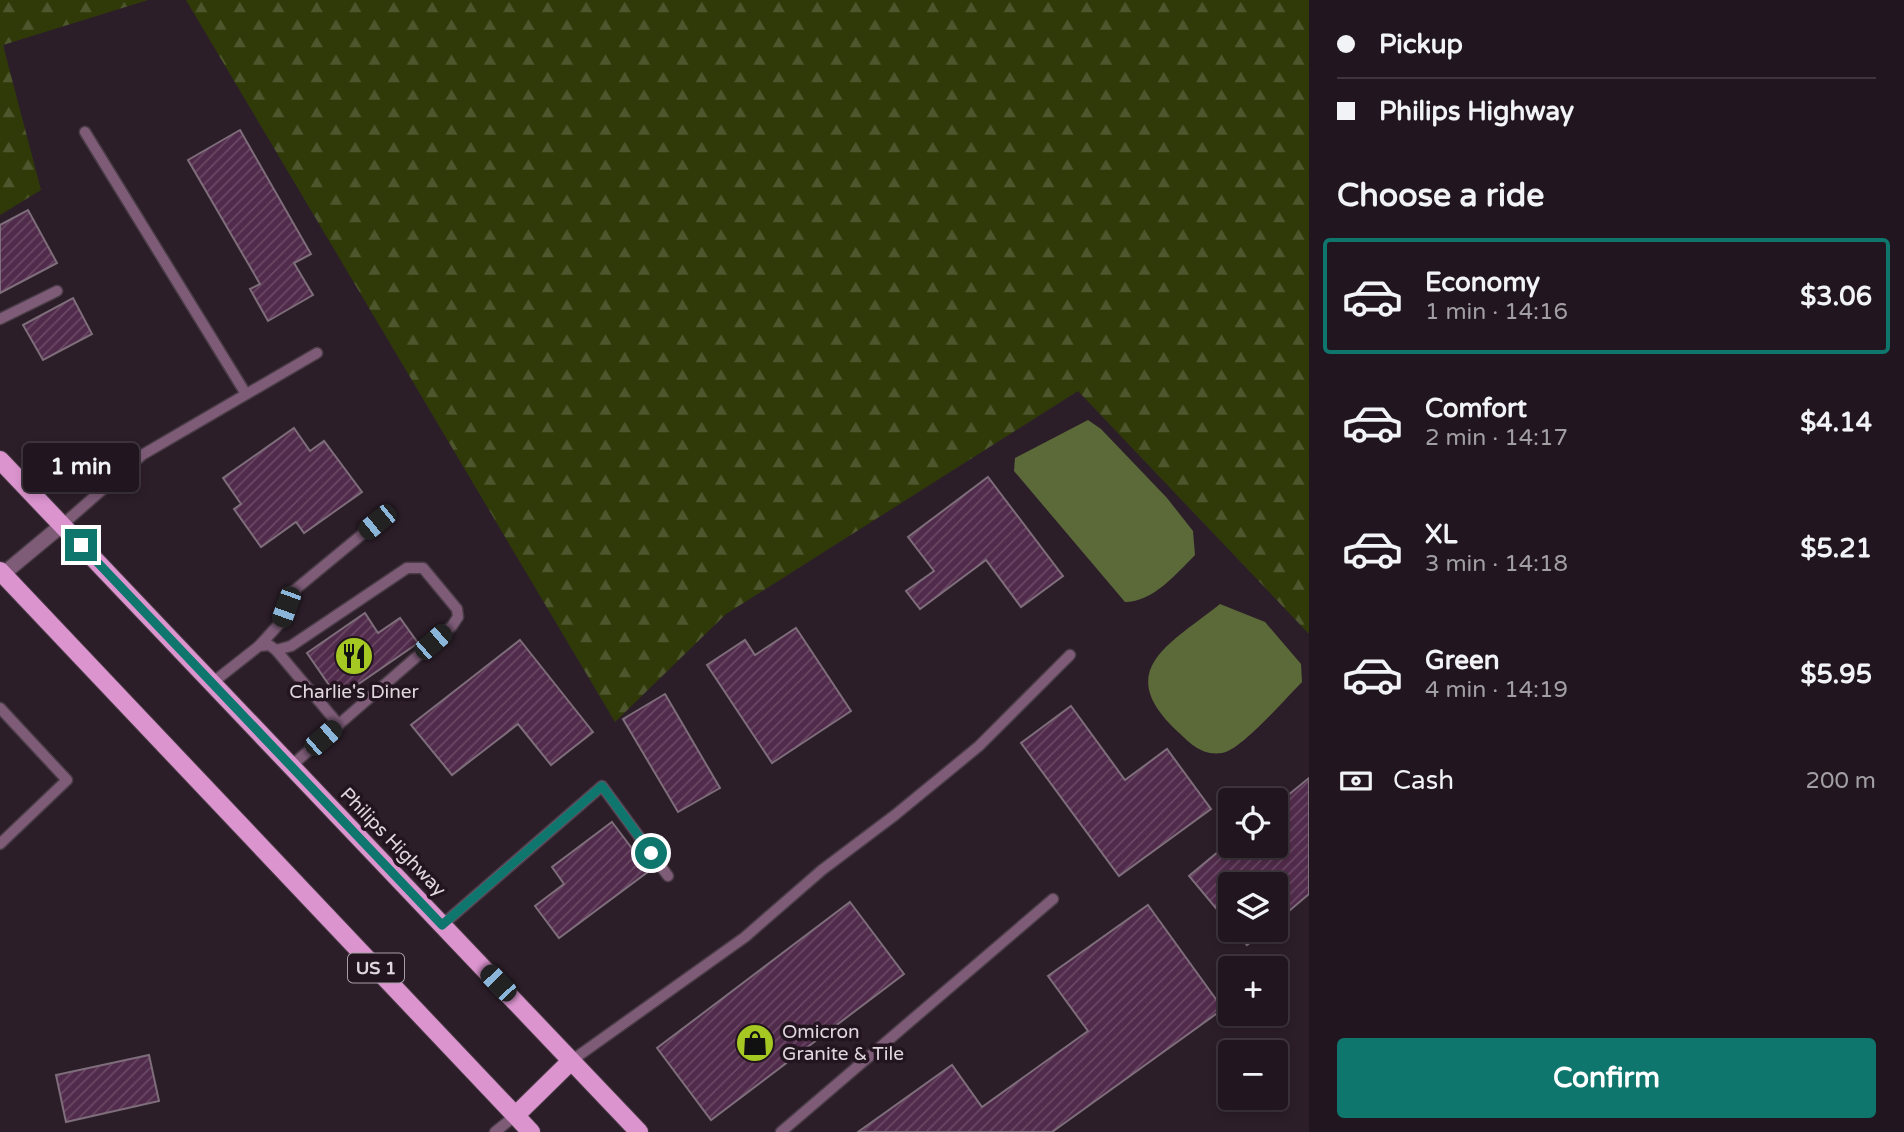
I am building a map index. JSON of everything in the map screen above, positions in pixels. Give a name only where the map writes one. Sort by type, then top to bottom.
[{"type":"main road","name":"Philips Highway","points":[[0,460],[639,1132]]},
{"type":"main road","name":"US 1","points":[[1,574],[531,1132]]},
{"type":"main road","points":[[516,1115],[571,1061]]},
{"type":"street","points":[[1,574],[62,526]]},
{"type":"lane","points":[[85,132],[246,394]]},
{"type":"lane","points":[[0,319],[57,291]]},
{"type":"lane","points":[[62,526],[142,455],[317,353]]},
{"type":"lane","points":[[212,683],[259,646],[281,622],[292,593],[377,522]]},
{"type":"lane","points":[[276,650],[291,646],[407,568],[415,566],[423,568],[457,609],[458,617],[452,626],[291,766]]},
{"type":"lane","points":[[259,646],[269,645],[276,650],[339,724]]},
{"type":"lane","points":[[571,1061],[745,937],[822,870],[895,815],[979,746],[1070,655]]},
{"type":"lane","points":[[0,708],[67,780],[0,844]]},
{"type":"lane","points":[[442,925],[602,786],[668,876]]},
{"type":"lane","points":[[781,1132],[1053,898]]},
{"type":"lane","points":[[495,1132],[516,1115]]},
{"type":"green space","points":[[0,0],[148,0],[3,45],[41,190],[0,215]]},
{"type":"green space","points":[[186,0],[1309,0],[1309,634],[1078,391],[726,614],[615,722]]},
{"type":"shaded area","points":[[1088,420],[1101,429],[1167,498],[1193,531],[1195,555],[1163,586],[1135,601],[1125,602],[1014,471],[1015,458]]},
{"type":"shaded area","points":[[1220,604],[1265,622],[1301,664],[1302,682],[1240,743],[1222,753],[1208,753],[1191,744],[1158,709],[1149,690],[1149,674],[1156,659],[1168,645]]},
{"type":"building","points":[[240,130],[311,254],[294,263],[313,295],[268,321],[250,289],[260,284],[188,160]]},
{"type":"building","points":[[28,210],[57,263],[0,293],[0,225]]},
{"type":"building","points":[[73,298],[92,334],[43,360],[23,325]]},
{"type":"building","points":[[294,428],[310,451],[324,441],[362,492],[304,533],[296,522],[261,547],[234,509],[241,504],[223,478]]},
{"type":"building","points":[[988,477],[1063,576],[1021,607],[986,560],[920,609],[906,591],[934,571],[908,537]]},
{"type":"building","points":[[365,613],[378,633],[400,618],[418,643],[338,698],[307,653]]},
{"type":"building","points":[[796,628],[851,711],[772,763],[707,665],[745,640],[755,655]]},
{"type":"building","points":[[520,640],[593,732],[551,765],[518,724],[452,775],[411,725]]},
{"type":"building","points":[[665,694],[720,788],[678,812],[623,719]]},
{"type":"building","points":[[1071,706],[1125,780],[1167,749],[1211,809],[1119,876],[1021,743]]},
{"type":"building","points":[[1309,778],[1309,894],[1288,912],[1288,872],[1218,872],[1218,911],[1189,876],[1218,852],[1218,858],[1288,858],[1288,795]]},
{"type":"building","points":[[612,822],[649,871],[559,938],[535,906],[564,884],[552,867]]},
{"type":"building","points":[[850,902],[904,974],[711,1120],[657,1048]]},
{"type":"building","points":[[1148,905],[1218,1002],[1218,1013],[1052,1132],[858,1132],[952,1065],[982,1107],[1088,1031],[1048,976]]},
{"type":"building","points":[[149,1055],[159,1101],[66,1122],[56,1075]]},
{"type":"place","name":"Charlie's Diner","points":[[354,656]]},
{"type":"place","name":"Omicron Granite & Tile","points":[[755,1043]]},
{"type":"route","points":[[81,545],[442,925],[602,786],[651,853]]}]
